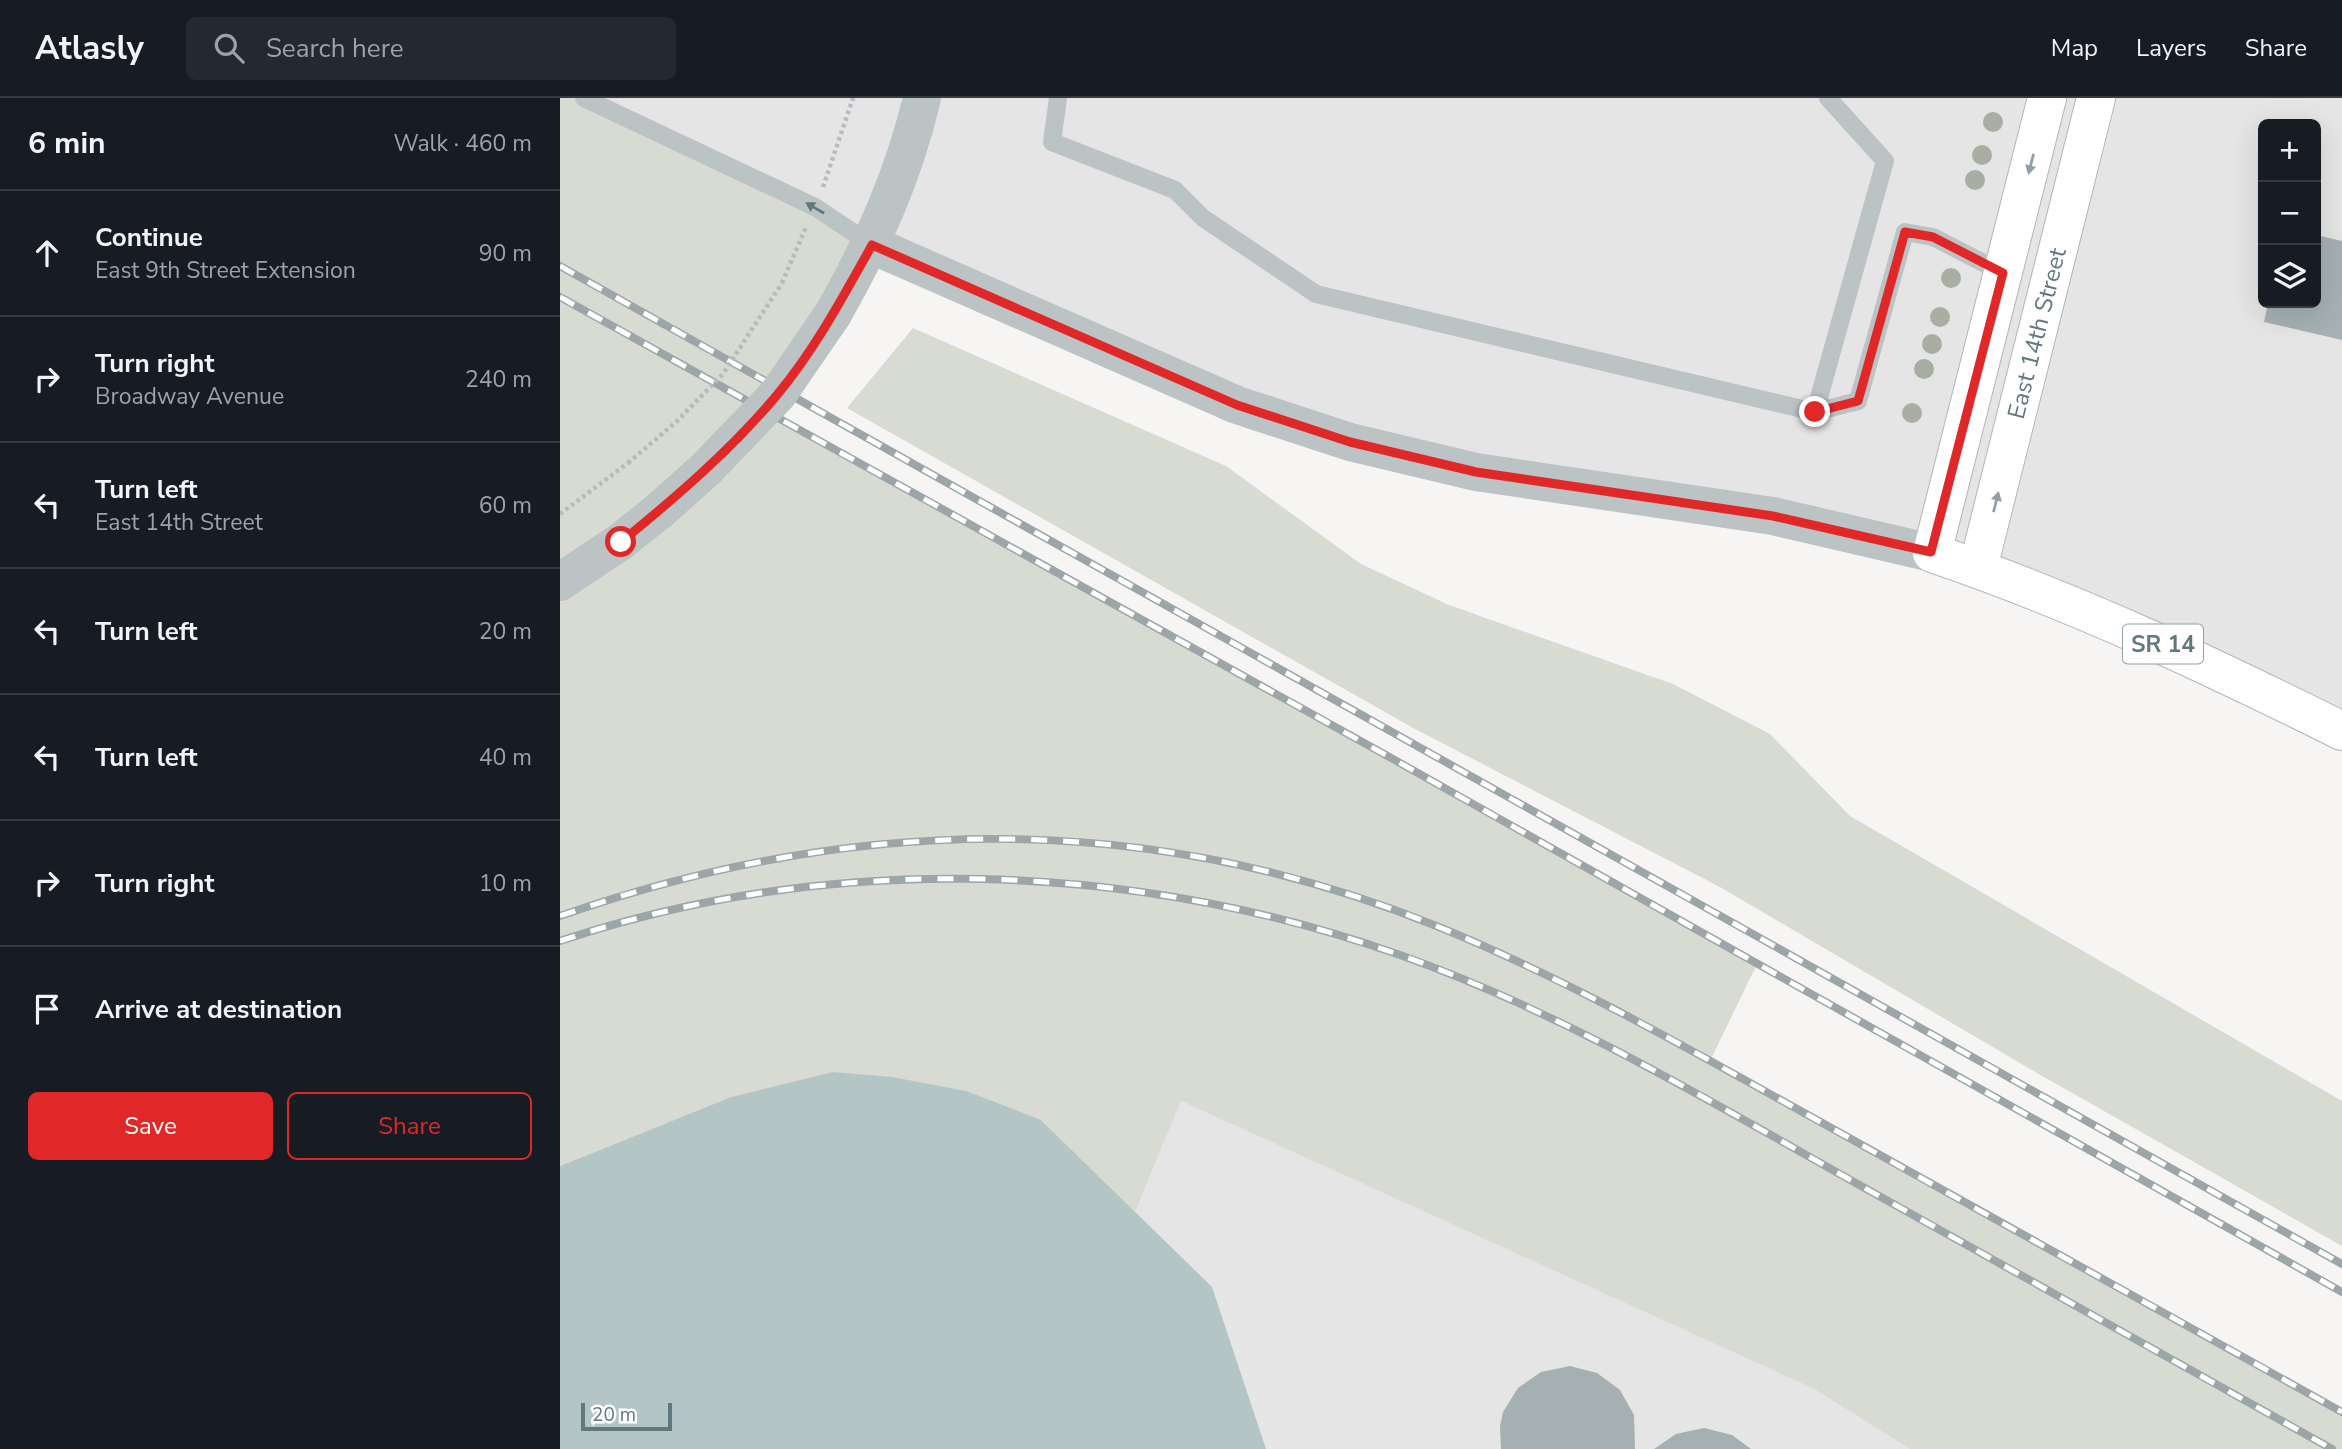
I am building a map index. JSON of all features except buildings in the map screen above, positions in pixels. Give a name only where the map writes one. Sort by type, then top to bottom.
[{"type":"main road","name":"East 14th Street","points":[[1931,552],[2047,98]]},
{"type":"main road","name":"East 14th Street","points":[[1978,568],[2095,98]]},
{"type":"main road","name":"SR 14","points":[[1931,552],[2049,594],[2157,641],[2342,731]]},
{"type":"street","points":[[560,582],[621,542],[659,511],[723,452],[778,394],[833,314],[872,245],[900,177],[922,98]]},
{"type":"street","points":[[872,245],[1202,391],[1350,442],[1476,472],[1773,516],[1931,552]]},
{"type":"lane","points":[[584,98],[815,207],[872,245]]},
{"type":"lane","points":[[1058,98],[1052,142],[1175,190],[1203,218],[1316,294],[1815,412],[1858,401],[1905,232],[1933,237],[2003,273]]},
{"type":"lane","points":[[1815,412],[1885,161],[1828,98]]},
{"type":"path","points":[[560,514],[628,463],[676,422],[723,374],[782,283]]},
{"type":"shaded area","points":[[560,98],[584,98],[872,245],[773,415],[1757,964],[1710,1061],[2342,1412],[2342,1449],[1910,1449],[1814,1389],[1181,1101],[1135,1212],[1041,1120],[832,1072],[731,1097],[560,1166]]},
{"type":"shaded area","points":[[584,98],[2342,98],[2342,731],[2049,594],[1237,405]]},
{"type":"shaded area","points":[[913,328],[1226,466],[1361,564],[1449,605],[1673,684],[1770,734],[1850,816],[2342,1101],[2342,1246],[2037,1073],[1720,887],[1415,729],[847,408]]},
{"type":"shaded area","points":[[832,1072],[892,1077],[966,1091],[1041,1120],[1212,1287],[1266,1449],[560,1449],[560,1166],[731,1097]]},
{"type":"shaded area","points":[[1181,1101],[1814,1389],[1910,1449],[1069,1449],[1135,1212]]},
{"type":"railway","points":[[560,266],[2342,1264]]},
{"type":"railway","points":[[560,297],[1384,754],[2342,1292]]},
{"type":"railway","points":[[560,916],[670,882],[780,858],[890,844],[1001,839],[1111,845],[1221,861],[1330,888],[1489,948],[1636,1020],[2342,1412]]},
{"type":"railway","points":[[560,941],[663,912],[768,892],[874,881],[981,879],[1088,886],[1194,900],[1298,924],[1400,955],[1520,1003],[1578,1031],[1693,1092],[2332,1449]]},
{"type":"route","points":[[621,542],[706,468],[778,394],[833,314],[872,245],[1179,382],[1237,405],[1350,442],[1476,472],[1556,486],[1773,516],[1840,529],[1931,552],[2003,273],[1933,237],[1905,232],[1858,401],[1815,412]]}]
